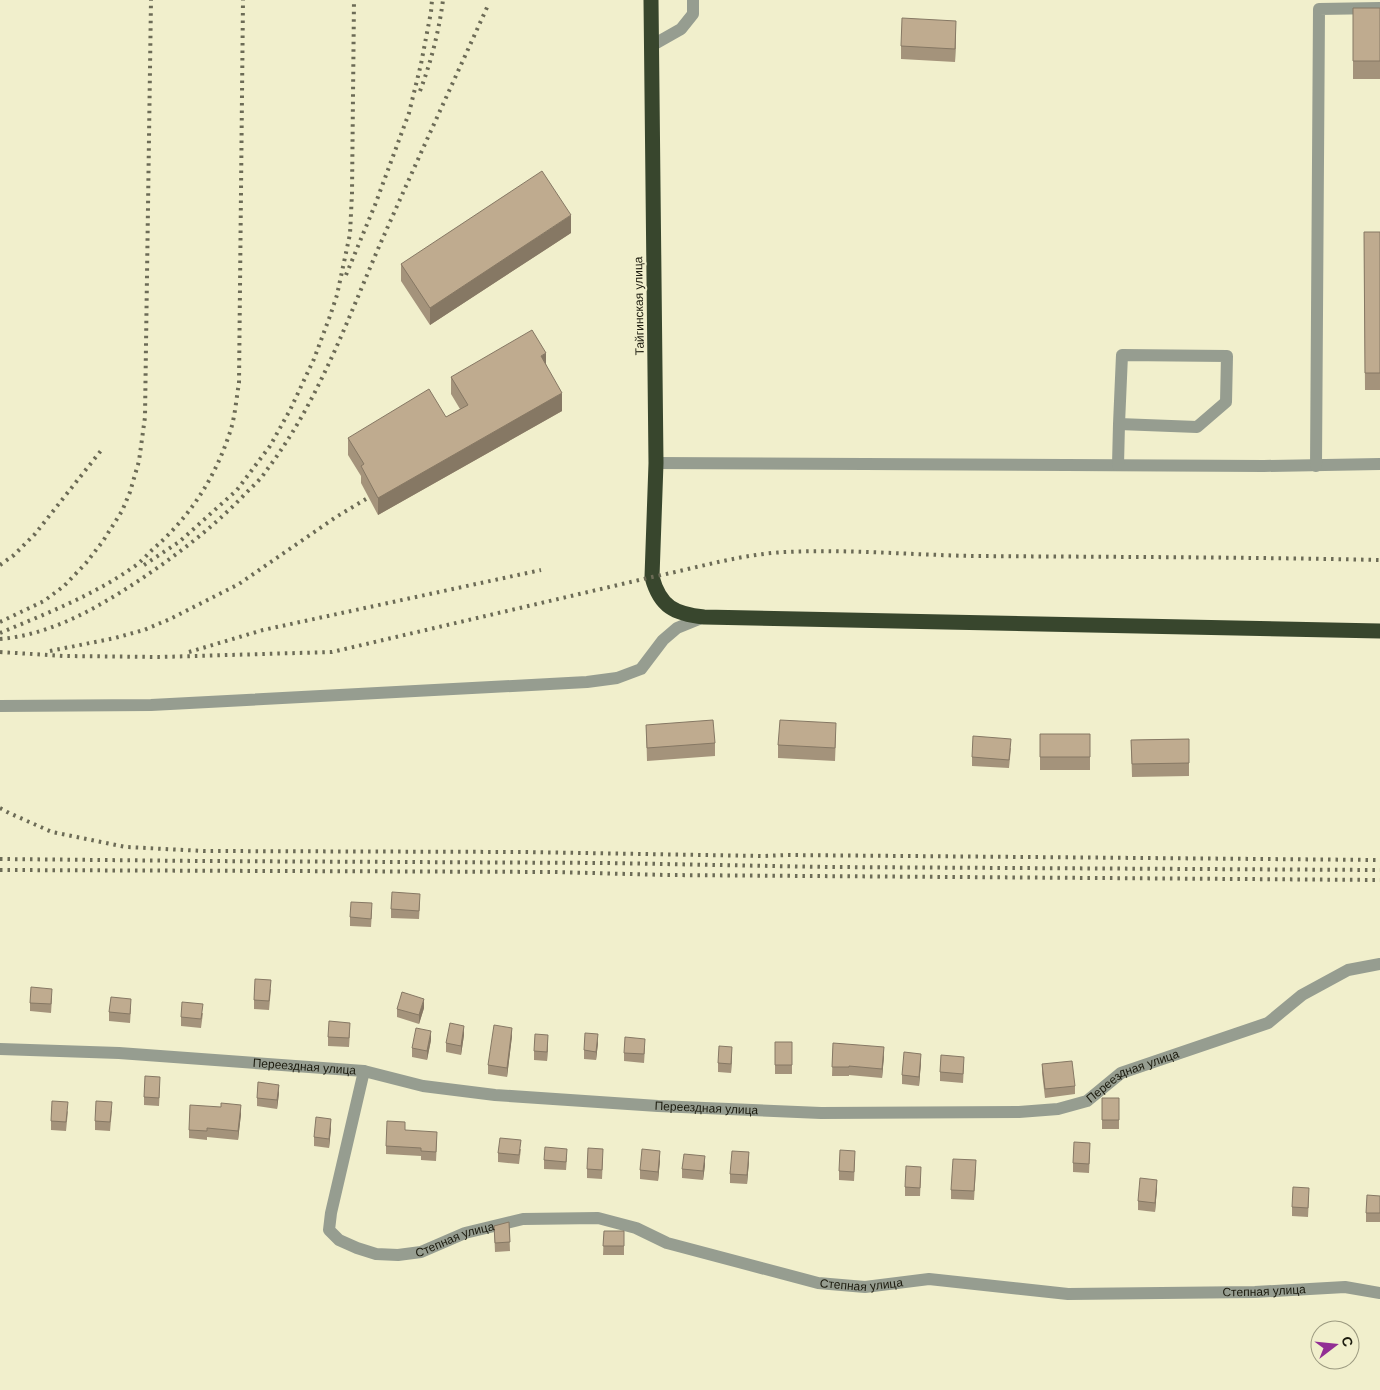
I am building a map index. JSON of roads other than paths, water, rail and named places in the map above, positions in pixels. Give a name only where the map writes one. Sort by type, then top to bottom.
[{"type":"highway","name":"Тайгинская улица","points":[[651,0],[656,462],[652,577],[658,592],[668,607],[686,615],[704,617]]},
{"type":"highway","points":[[704,617],[1380,631]]},
{"type":"street","points":[[650,46],[681,29],[693,14],[693,0]]},
{"type":"street","points":[[1316,466],[1319,9],[1380,8]]},
{"type":"street","points":[[1118,466],[1119,424],[1122,355],[1227,356],[1226,402],[1197,427],[1119,424]]},
{"type":"street","points":[[656,462],[1118,466],[1316,466],[1380,464]]},
{"type":"street","points":[[0,706],[151,705],[587,682],[617,678],[640,668],[663,640],[677,628],[704,617]]},
{"type":"street","name":"Переездная улица","points":[[0,1049],[119,1053],[364,1071],[423,1086],[495,1095],[658,1106],[821,1113],[1019,1112],[1058,1109],[1087,1101],[1121,1073],[1268,1022],[1302,995],[1348,970],[1380,964]]},
{"type":"street","name":"Степная улица","points":[[364,1071],[331,1214],[330,1230],[339,1240],[376,1254],[398,1255],[421,1252],[466,1233],[523,1219],[598,1218],[636,1228],[667,1243],[818,1284],[864,1288],[929,1279],[1068,1294],[1255,1292],[1345,1287],[1380,1293]]},
{"type":"railway","points":[[0,622],[44,601],[64,586],[86,563],[122,511],[139,461],[145,417],[151,0]]},
{"type":"railway","points":[[0,633],[85,596],[138,564],[188,512],[208,483],[223,452],[233,423],[239,383],[243,0]]},
{"type":"railway","points":[[144,565],[179,542],[237,490],[270,446],[290,410],[314,359],[330,316],[337,295],[350,234],[354,0]]},
{"type":"railway","points":[[346,275],[375,205],[409,113],[421,64],[432,0]]},
{"type":"railway","points":[[420,91],[434,46],[443,0]]},
{"type":"railway","points":[[0,639],[18,637],[52,627],[117,595],[206,531],[264,474],[300,419],[329,364],[378,249],[489,3]]},
{"type":"railway","points":[[0,565],[14,555],[35,534],[103,448]]},
{"type":"railway","points":[[50,651],[115,638],[144,630],[170,619],[239,584],[336,517],[366,499]]},
{"type":"railway","points":[[0,652],[64,656],[160,657],[332,652],[652,577],[769,553],[810,551],[975,556],[1380,560]]},
{"type":"railway","points":[[189,652],[263,630],[541,570]]},
{"type":"railway","points":[[0,808],[52,832],[126,847],[205,851],[1380,860]]},
{"type":"railway","points":[[0,859],[1380,870]]},
{"type":"railway","points":[[0,870],[553,872],[667,875],[1380,880]]}]
